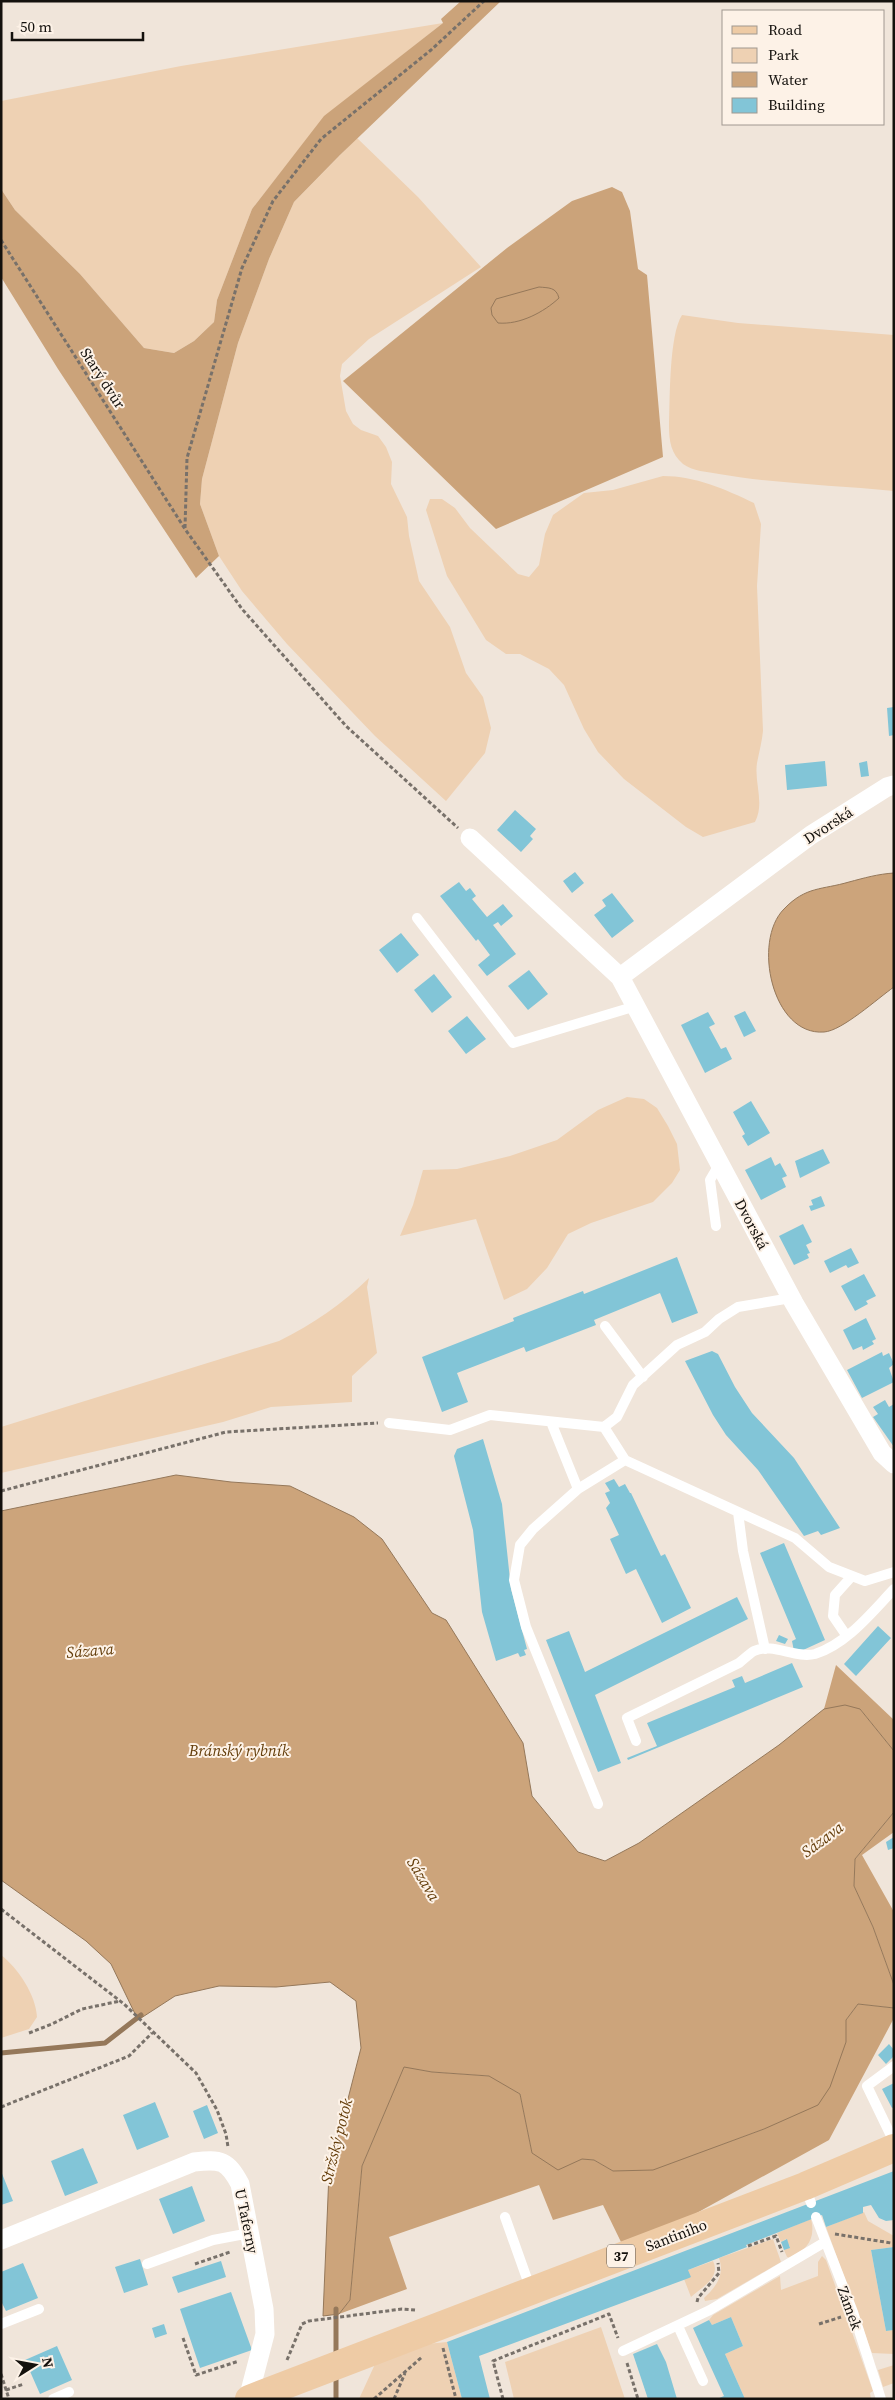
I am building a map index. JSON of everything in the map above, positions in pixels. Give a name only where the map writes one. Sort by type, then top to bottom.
[{"type":"main road","name":"Santiniho","points":[[248,2399],[531,2290],[808,2194],[894,2148]]},
{"type":"street","name":"Dvorská","points":[[620,977],[811,835],[887,787],[894,785]]},
{"type":"street","name":"Dvorská","points":[[470,838],[620,977],[791,1298],[882,1453],[894,1464]]},
{"type":"street","points":[[1,2240],[194,2162],[214,2160],[230,2167]]},
{"type":"street","name":"U Taferny","points":[[230,2167],[240,2184],[245,2233],[264,2309],[265,2334],[248,2399]]},
{"type":"lane","points":[[417,918],[513,1043],[636,1006]]},
{"type":"lane","points":[[716,1226],[710,1180],[720,1163]]},
{"type":"lane","points":[[389,1422],[450,1430],[490,1415],[604,1427],[617,1417],[633,1385],[677,1346],[705,1332],[719,1319],[738,1307],[791,1298]]},
{"type":"lane","points":[[605,1326],[643,1376]]},
{"type":"lane","points":[[551,1422],[578,1489]]},
{"type":"lane","points":[[604,1427],[625,1460],[795,1538],[829,1567],[865,1581],[894,1572]]},
{"type":"lane","points":[[598,1804],[526,1627],[514,1580],[520,1545],[532,1529],[578,1489],[625,1460]]},
{"type":"lane","points":[[738,1512],[743,1550],[765,1649]]},
{"type":"lane","points":[[846,1635],[833,1616],[835,1595],[852,1576]]},
{"type":"lane","points":[[636,1741],[627,1718],[739,1663],[754,1651],[765,1649],[813,1654],[836,1644],[894,1589]]},
{"type":"lane","points":[[894,2066],[867,2086],[894,2142]]},
{"type":"lane","points":[[505,2217],[531,2290]]},
{"type":"lane","name":"Zámek","points":[[816,2217],[828,2238],[881,2399]]},
{"type":"lane","points":[[147,2264],[245,2233]]},
{"type":"lane","points":[[623,2351],[700,2315],[788,2264],[828,2238]]},
{"type":"lane","points":[[1,2324],[38,2308]]},
{"type":"lane","points":[[678,2326],[703,2381]]},
{"type":"lane","points":[[53,2399],[68,2392]]},
{"type":"path","points":[[185,528],[187,458],[242,268],[273,201],[321,139],[431,50],[484,1]]},
{"type":"path","name":"Starý dvůr","points":[[1,240],[185,528],[242,609],[346,726],[470,838]]},
{"type":"path","points":[[1,1491],[226,1432],[389,1422]]},
{"type":"path","points":[[1,1909],[122,2003],[196,2074],[217,2110],[226,2134],[230,2167]]},
{"type":"path","points":[[29,2033],[82,2009],[122,2003]]},
{"type":"path","points":[[1,2107],[129,2056],[152,2033]]},
{"type":"path","points":[[195,2264],[242,2248],[245,2233]]},
{"type":"path","points":[[748,2246],[776,2236],[788,2264]]},
{"type":"path","points":[[828,2238],[891,2243]]},
{"type":"path","points":[[700,2315],[697,2304],[698,2298],[719,2273],[718,2263]]},
{"type":"path","points":[[284,2363],[294,2348],[302,2324],[402,2308]]},
{"type":"path","points":[[820,2324],[853,2312]]},
{"type":"path","points":[[503,2399],[493,2361],[609,2314],[638,2399]]},
{"type":"path","points":[[183,2338],[196,2375],[261,2354]]},
{"type":"path","points":[[442,2339],[456,2399]]},
{"type":"path","points":[[374,2399],[406,2372],[394,2399]]},
{"type":"path","points":[[1,2374],[9,2399]]},
{"type":"path","points":[[6,2390],[24,2384]]},
{"type":"green space","points":[[443,23],[324,117],[252,209],[217,300],[214,322],[194,341],[174,353],[144,348],[80,274],[15,210],[1,189],[1,101],[181,66]]},
{"type":"green space","points":[[357,138],[418,197],[481,267],[369,339],[342,364],[340,376],[346,411],[353,424],[361,430],[378,436],[386,447],[392,462],[391,484],[407,517],[409,536],[419,581],[450,627],[466,673],[483,697],[491,728],[485,753],[446,801],[375,736],[287,644],[242,591],[219,556],[200,504],[202,479],[238,343],[269,259],[294,202]]},
{"type":"green space","points":[[682,315],[738,323],[894,335],[894,491],[741,477],[700,471],[683,464],[671,447],[669,426],[672,352],[678,324]]},
{"type":"green space","points":[[663,476],[698,481],[721,488],[754,503],[761,524],[757,586],[763,731],[756,770],[759,800],[758,815],[755,822],[703,837],[686,827],[624,779],[598,752],[584,729],[564,685],[549,669],[520,654],[506,654],[486,640],[447,576],[426,510],[430,499],[442,499],[455,508],[470,528],[518,574],[529,577],[539,565],[545,534],[553,515],[584,493],[613,490]]},
{"type":"green space","points":[[627,1097],[644,1099],[657,1108],[677,1144],[680,1170],[672,1183],[653,1202],[591,1223],[568,1234],[547,1268],[527,1289],[504,1300],[476,1219],[400,1236],[413,1205],[423,1170],[457,1169],[510,1156],[557,1140],[598,1110]]},
{"type":"green space","points":[[369,1278],[367,1287],[377,1353],[352,1376],[352,1402],[271,1407],[223,1422],[1,1473],[1,1427],[279,1341],[327,1313]]},
{"type":"green space","points":[[1,1955],[14,1967],[30,1991],[37,2017],[29,2029],[1,2038]]},
{"type":"green space","points":[[864,2212],[868,2221],[894,2236],[894,2247],[871,2250],[886,2331],[894,2330],[894,2354],[872,2353],[826,2227]]},
{"type":"green space","points":[[811,2219],[812,2232],[809,2243],[796,2255],[790,2258],[787,2257],[784,2250],[790,2247],[786,2239],[781,2242],[777,2233]]},
{"type":"green space","points":[[773,2239],[781,2262],[717,2299],[705,2301],[704,2298],[716,2285],[720,2275],[721,2264],[719,2258]]},
{"type":"green space","points":[[822,2256],[826,2260],[873,2391],[870,2393],[871,2399],[745,2399],[725,2354],[743,2346],[731,2317],[712,2325],[709,2320],[713,2315],[780,2276],[781,2290],[818,2276],[818,2262]]},
{"type":"green space","points":[[713,2261],[715,2267],[709,2282],[691,2297],[684,2279],[688,2270]]},
{"type":"green space","points":[[601,2327],[625,2399],[514,2399],[505,2362]]},
{"type":"green space","points":[[447,2342],[462,2399],[359,2399],[376,2362],[417,2345]]},
{"type":"green space","points":[[894,2365],[894,2383],[883,2387],[878,2370]]},
{"type":"shaded area","points":[[461,1],[501,1],[340,155],[294,202],[269,259],[238,343],[202,479],[200,504],[219,556],[196,578],[58,369],[1,277],[1,189],[15,210],[80,274],[144,348],[174,353],[194,341],[214,322],[217,300],[252,209],[324,116],[443,23],[441,19]]},
{"type":"shaded area","points":[[612,187],[622,192],[630,211],[638,269],[647,275],[663,457],[496,529],[343,381],[507,248],[572,201]]},
{"type":"shaded area","points":[[836,1665],[894,1720],[894,1751],[860,1709],[824,1709]]},
{"type":"shaded area","points":[[894,1812],[894,1832],[862,1855],[894,1912],[894,1985],[873,1927],[854,1886],[855,1859]]},
{"type":"shaded area","points":[[858,2004],[894,2008],[894,2018],[829,2140],[684,2220],[621,2242],[603,2205],[553,2220],[539,2185],[389,2237],[407,2289],[339,2314],[350,2300],[362,2166],[404,2066],[432,2072],[490,2076],[520,2094],[532,2153],[594,2160],[613,2171],[723,2144],[764,2129],[846,2042],[846,2020]]},
{"type":"water","points":[[539,287],[554,290],[559,298],[539,313],[523,320],[498,323],[492,315],[491,308],[496,299]]},
{"type":"water","points":[[894,873],[894,987],[860,1013],[832,1030],[824,1032],[806,1029],[791,1019],[780,1003],[772,984],[769,942],[774,924],[784,909],[807,892],[871,876]]},
{"type":"water","name":"Bránský rybník","points":[[176,1475],[231,1482],[290,1486],[354,1517],[382,1539],[432,1613],[446,1620],[523,1743],[532,1796],[578,1852],[605,1861],[639,1843],[779,1745],[824,1709],[845,1705],[860,1709],[894,1751],[894,1812],[855,1859],[854,1886],[873,1927],[894,1985],[894,2008],[858,2004],[846,2020],[846,2042],[830,2087],[818,2105],[764,2129],[653,2170],[613,2171],[594,2160],[582,2159],[558,2170],[532,2153],[520,2094],[489,2076],[432,2072],[404,2067],[362,2166],[350,2300],[339,2314],[323,2316],[329,2173],[361,2048],[356,2001],[330,1982],[276,1987],[219,1986],[175,1996],[138,2020],[111,1964],[86,1941],[1,1880],[1,1511]]},
{"type":"building","points":[[894,707],[894,735],[889,736],[887,708]]},
{"type":"building","points":[[825,761],[827,786],[787,790],[785,765]]},
{"type":"building","points":[[867,761],[869,776],[861,777],[859,763]]},
{"type":"building","points":[[515,810],[536,829],[530,836],[533,839],[521,852],[497,830]]},
{"type":"building","points":[[575,872],[584,883],[572,893],[563,881]]},
{"type":"building","points":[[459,882],[466,891],[470,888],[476,896],[472,899],[487,917],[503,904],[513,916],[501,926],[498,922],[493,925],[516,954],[487,976],[478,965],[490,955],[478,939],[476,941],[440,896]]},
{"type":"building","points":[[612,893],[634,921],[612,938],[594,915],[606,906],[602,900]]},
{"type":"building","points":[[401,933],[419,955],[397,973],[379,950]]},
{"type":"building","points":[[529,970],[548,994],[528,1010],[508,986]]},
{"type":"building","points":[[434,974],[452,997],[432,1013],[414,990]]},
{"type":"building","points":[[745,1011],[756,1031],[744,1037],[734,1016]]},
{"type":"building","points":[[708,1012],[715,1024],[709,1027],[721,1049],[726,1047],[732,1059],[705,1073],[681,1025]]},
{"type":"building","points":[[467,1016],[486,1039],[466,1054],[448,1031]]},
{"type":"building","points":[[751,1101],[770,1133],[748,1146],[742,1136],[745,1134],[733,1112]]},
{"type":"building","points":[[823,1149],[830,1163],[800,1178],[795,1161]]},
{"type":"building","points":[[771,1157],[775,1166],[780,1163],[787,1176],[782,1178],[786,1187],[761,1200],[745,1170]]},
{"type":"building","points":[[821,1196],[825,1206],[811,1211],[809,1206],[813,1205],[811,1200]]},
{"type":"building","points":[[803,1224],[812,1242],[806,1245],[810,1253],[807,1254],[809,1258],[794,1265],[779,1236]]},
{"type":"building","points":[[851,1248],[859,1263],[848,1268],[846,1265],[830,1273],[824,1261]]},
{"type":"building","points":[[677,1257],[698,1313],[672,1323],[660,1293],[594,1320],[596,1325],[526,1352],[524,1347],[457,1373],[468,1402],[442,1412],[422,1357],[514,1321],[513,1318],[583,1291],[584,1294]]},
{"type":"building","points":[[864,1274],[876,1296],[866,1301],[868,1304],[855,1311],[841,1286]]},
{"type":"building","points":[[866,1318],[876,1339],[872,1341],[874,1344],[863,1350],[862,1346],[853,1350],[843,1330]]},
{"type":"building","points":[[712,1351],[718,1354],[735,1387],[752,1413],[794,1458],[840,1528],[821,1535],[818,1531],[804,1536],[758,1470],[726,1435],[713,1415],[685,1361]]},
{"type":"building","points":[[882,1352],[883,1356],[889,1353],[894,1364],[889,1368],[894,1382],[862,1398],[847,1370]]},
{"type":"building","points":[[885,1400],[889,1407],[894,1404],[894,1447],[873,1417],[878,1414],[873,1407]]},
{"type":"building","points":[[483,1439],[502,1504],[511,1589],[527,1649],[524,1650],[526,1655],[520,1657],[518,1653],[496,1661],[482,1612],[473,1530],[454,1456],[457,1449]]},
{"type":"building","points":[[614,1479],[619,1487],[625,1484],[631,1493],[661,1556],[665,1554],[691,1608],[662,1623],[636,1569],[626,1574],[610,1539],[619,1535],[606,1508],[610,1503],[605,1493],[610,1491],[605,1483]]},
{"type":"building","points":[[784,1543],[825,1640],[801,1651],[794,1651],[792,1641],[796,1639],[760,1553]]},
{"type":"building","points":[[737,1597],[748,1619],[595,1695],[621,1763],[598,1772],[546,1640],[569,1631],[585,1672]]},
{"type":"building","points":[[878,1626],[891,1638],[856,1676],[844,1664]]},
{"type":"building","points":[[779,1635],[788,1639],[785,1644],[776,1641]]},
{"type":"building","points":[[792,1663],[803,1687],[628,1760],[627,1758],[657,1746],[647,1723],[735,1687],[732,1680],[742,1676],[745,1683]]},
{"type":"building","points":[[894,1837],[894,1848],[888,1850],[886,1842]]},
{"type":"building","points":[[889,2044],[894,2050],[894,2056],[886,2064],[878,2055]]},
{"type":"building","points":[[894,2083],[894,2107],[892,2108],[882,2089]]},
{"type":"building","points":[[155,2102],[169,2137],[137,2150],[123,2115]]},
{"type":"building","points":[[207,2105],[218,2133],[204,2139],[193,2111]]},
{"type":"building","points":[[83,2148],[98,2183],[65,2196],[51,2161]]},
{"type":"building","points":[[1,2171],[13,2201],[1,2205]]},
{"type":"building","points":[[894,2171],[894,2220],[886,2221],[879,2218],[871,2205],[863,2207],[863,2213],[826,2227],[822,2215],[746,2245],[747,2247],[688,2270],[691,2277],[689,2278],[479,2356],[490,2399],[462,2399],[447,2342]]},
{"type":"building","points":[[192,2186],[205,2221],[173,2234],[159,2199]]},
{"type":"building","points":[[787,2239],[790,2248],[784,2250],[781,2242]]},
{"type":"building","points":[[894,2247],[894,2330],[886,2331],[871,2250]]},
{"type":"building","points":[[140,2259],[148,2285],[124,2293],[115,2267]]},
{"type":"building","points":[[221,2261],[226,2277],[178,2293],[172,2277]]},
{"type":"building","points":[[23,2263],[38,2298],[6,2311],[1,2301],[1,2272]]},
{"type":"building","points":[[231,2292],[252,2350],[200,2368],[180,2309]]},
{"type":"building","points":[[731,2317],[743,2346],[725,2354],[745,2399],[717,2399],[724,2396],[693,2328],[709,2320],[712,2325]]},
{"type":"building","points":[[164,2324],[167,2334],[155,2338],[152,2328]]},
{"type":"building","points":[[657,2344],[666,2362],[677,2399],[648,2399],[633,2354]]},
{"type":"building","points":[[57,2346],[72,2380],[40,2394],[25,2360]]},
{"type":"waterway","points":[[1,2053],[105,2043],[141,2015]]},
{"type":"waterway","name":"Stržský potok","points":[[336,2309],[336,2356]]},
{"type":"waterway","name":"Stržský potok","points":[[336,2374],[336,2399]]},
{"type":"water label","name":"Sázava","points":[[90,1650]]},
{"type":"water label","name":"Sázava","points":[[822,1839]]},
{"type":"water label","name":"Sázava","points":[[424,1879]]}]
